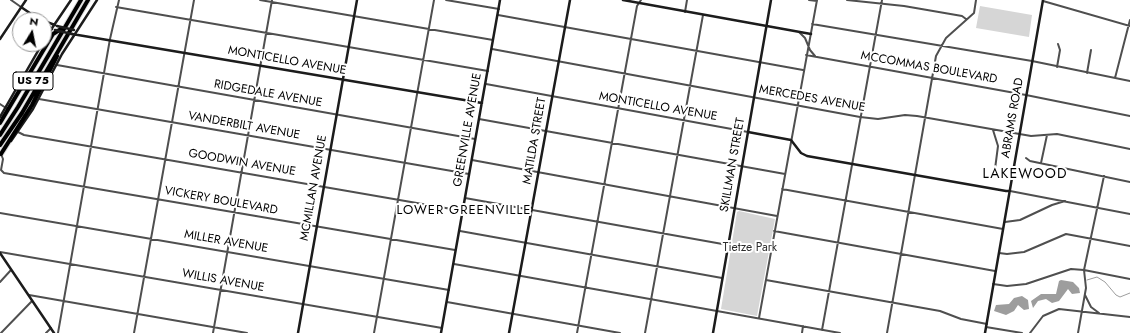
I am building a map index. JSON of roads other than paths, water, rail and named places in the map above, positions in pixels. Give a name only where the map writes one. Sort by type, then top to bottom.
[{"type":"highway","name":"US 75","points":[[0,135],[81,0]]},
{"type":"highway","name":"US 75","points":[[0,145],[22,113],[88,0]]},
{"type":"highway","points":[[0,123],[53,34],[64,27]]},
{"type":"highway","points":[[1,155],[40,90],[57,57],[58,50]]},
{"type":"street","points":[[11,0],[28,12]]},
{"type":"street","points":[[0,39],[26,0]]},
{"type":"street","points":[[53,29],[71,0]]},
{"type":"street","points":[[1,155],[39,99],[75,30],[97,0]]},
{"type":"street","points":[[58,333],[116,6],[119,0]]},
{"type":"street","points":[[134,333],[194,0]]},
{"type":"street","points":[[260,0],[493,40]]},
{"type":"street","name":"MCMILLAN AVENUE","points":[[298,333],[357,0]]},
{"type":"street","points":[[374,333],[434,0]]},
{"type":"street","points":[[446,0],[499,9]]},
{"type":"street","name":"GREENVILLE AVENUE","points":[[441,333],[500,0]]},
{"type":"street","name":"MATILDA STREET","points":[[509,333],[570,0]]},
{"type":"street","points":[[622,0],[640,2],[685,12],[810,34]]},
{"type":"street","points":[[685,12],[687,0]]},
{"type":"street","name":"SKILLMAN STREET","points":[[713,333],[771,0]]},
{"type":"street","points":[[759,318],[803,70],[817,1],[809,0]]},
{"type":"street","points":[[848,0],[881,5],[904,6],[962,16],[967,19]]},
{"type":"street","points":[[822,330],[882,0]]},
{"type":"street","points":[[887,333],[936,56],[941,45],[949,35],[974,13],[976,0]]},
{"type":"street","points":[[1043,0],[1129,26]]},
{"type":"street","name":"ABRAMS ROAD","points":[[985,333],[1043,0]]},
{"type":"street","points":[[212,333],[272,1]]},
{"type":"street","points":[[577,333],[613,144],[631,39],[640,2]]},
{"type":"street","points":[[116,6],[488,71]]},
{"type":"street","points":[[498,15],[803,70]]},
{"type":"street","points":[[645,333],[703,15]]},
{"type":"street","points":[[1115,78],[1130,20]]},
{"type":"street","points":[[812,24],[1032,61],[1130,81]]},
{"type":"street","name":"MONTICELLO AVENUE","points":[[52,25],[89,35]]},
{"type":"street","name":"MONTICELLO AVENUE","points":[[53,29],[73,34],[89,35],[482,103]]},
{"type":"street","points":[[799,32],[805,38],[812,53],[818,57]]},
{"type":"street","points":[[1057,67],[1060,50],[1058,44]]},
{"type":"street","name":"MERCEDES AVENUE","points":[[492,49],[860,117],[878,119],[905,115],[925,117],[1020,134],[1036,136],[1047,134],[1062,135],[1130,149]]},
{"type":"street","points":[[1087,73],[1091,50]]},
{"type":"street","points":[[0,117],[38,52]]},
{"type":"street","name":"MCCOMMAS BOULEVARD","points":[[806,55],[1026,95],[1130,116]]},
{"type":"street","name":"RIDGEDALE AVENUE","points":[[57,65],[476,139]]},
{"type":"street","name":"MONTICELLO AVENUE","points":[[486,84],[791,140]]},
{"type":"street","name":"VANDERBILT AVENUE","points":[[39,99],[470,174]]},
{"type":"street","points":[[0,104],[6,108]]},
{"type":"street","points":[[479,119],[678,156],[785,174]]},
{"type":"street","points":[[993,129],[998,146],[995,169]]},
{"type":"street","name":"GOODWIN AVENUE","points":[[18,132],[24,135],[463,211]]},
{"type":"street","points":[[1041,163],[1047,134]]},
{"type":"street","points":[[791,140],[801,153],[807,156],[1006,191],[1010,190],[1130,214]]},
{"type":"street","name":"VICKERY BOULEVARD","points":[[1,155],[3,159],[1,170],[4,173],[456,250]]},
{"type":"street","points":[[1026,158],[1030,161],[1130,182]]},
{"type":"street","points":[[472,160],[777,216]]},
{"type":"street","points":[[1078,333],[1085,294],[1084,270],[1104,176]]},
{"type":"street","points":[[782,189],[1003,229]]},
{"type":"street","points":[[465,198],[728,245]]},
{"type":"street","points":[[1004,222],[1020,220],[1052,204],[1066,201]]},
{"type":"street","name":"MILLER AVENUE","points":[[0,213],[449,290]]},
{"type":"street","points":[[460,231],[723,278]]},
{"type":"street","points":[[774,231],[995,271]]},
{"type":"street","points":[[999,253],[1007,254],[1024,252],[1066,234],[1130,246]]},
{"type":"street","points":[[0,252],[54,333]]},
{"type":"street","name":"WILLIS AVENUE","points":[[0,252],[442,328]]},
{"type":"street","points":[[454,264],[840,333]]},
{"type":"street","points":[[0,282],[11,270]]},
{"type":"street","points":[[993,284],[1007,286],[1026,284],[1050,277],[1063,271],[1084,270],[1130,279]]},
{"type":"street","points":[[766,280],[940,311],[962,319],[1022,333]]},
{"type":"street","points":[[1085,294],[1091,307],[1100,314]]},
{"type":"street","points":[[29,296],[247,333]]},
{"type":"street","points":[[1,333],[32,301]]},
{"type":"street","points":[[447,302],[620,333]]},
{"type":"street","points":[[1030,333],[1043,316],[1054,310],[1064,308],[1130,317]]},
{"type":"street","points":[[802,333],[803,326]]},
{"type":"street","points":[[46,333],[51,328]]},
{"type":"waterway","points":[[1087,280],[1097,277],[1105,282],[1116,295],[1120,297],[1130,293]]},
{"type":"district","name":"LAKEWOOD","points":[[1025,175]]},
{"type":"district","name":"LOWER GREENVILLE","points":[[464,211]]},
{"type":"park label","name":"Tietze Park","points":[[750,248]]}]
